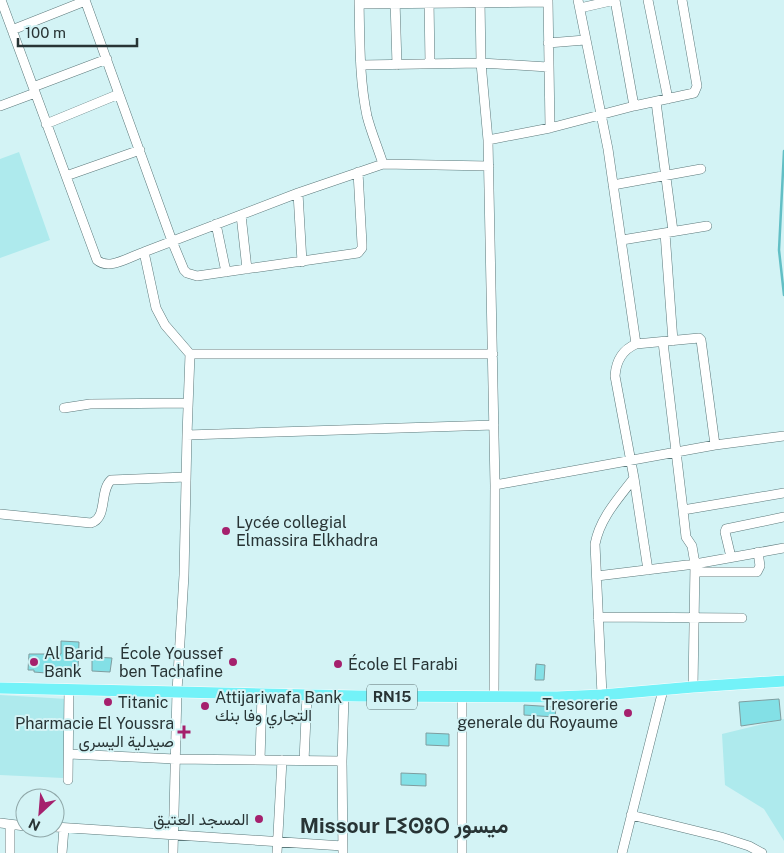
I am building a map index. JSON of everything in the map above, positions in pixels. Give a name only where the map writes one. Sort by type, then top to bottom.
[{"type":"main road","name":"RN15","points":[[0,688],[344,696],[494,697],[602,696],[784,681]]},
{"type":"street","points":[[2,0],[46,124],[96,257],[100,263],[110,264],[298,193],[383,164],[489,166]]},
{"type":"street","points":[[634,106],[615,0],[579,4],[613,185],[636,344]]},
{"type":"street","points":[[648,0],[668,99]]},
{"type":"street","points":[[488,140],[550,128],[634,106],[692,94],[697,89],[682,0]]},
{"type":"street","points":[[12,30],[85,1],[172,241],[187,273],[197,276],[355,255],[360,251],[362,244],[358,172]]},
{"type":"street","points":[[395,1],[397,64]]},
{"type":"street","points":[[480,1],[489,166],[493,354],[495,486],[494,697]]},
{"type":"street","points":[[383,164],[367,116],[361,65],[359,2],[548,1],[550,128]]},
{"type":"street","points":[[429,2],[430,64]]},
{"type":"street","points":[[548,43],[585,40]]},
{"type":"street","points":[[0,106],[107,59]]},
{"type":"street","points":[[361,65],[482,63],[548,67]]},
{"type":"street","points":[[46,124],[120,94]]},
{"type":"street","points":[[656,102],[667,175],[673,340]]},
{"type":"street","points":[[66,176],[140,150]]},
{"type":"street","points":[[613,185],[701,169]]},
{"type":"street","points":[[298,193],[302,262]]},
{"type":"street","points":[[241,215],[247,270]]},
{"type":"street","points":[[216,224],[226,272]]},
{"type":"street","points":[[622,240],[707,226]]},
{"type":"street","points":[[144,252],[156,308],[165,325],[190,354],[184,575],[176,691],[173,853]]},
{"type":"street","points":[[648,570],[616,370],[620,356],[629,347],[636,344],[700,338],[702,341],[715,445]]},
{"type":"street","points":[[663,342],[686,537],[692,546],[695,568],[696,619],[693,687]]},
{"type":"street","points":[[190,354],[493,354]]},
{"type":"street","points":[[64,408],[90,404],[188,403]]},
{"type":"street","points":[[187,435],[494,425]]},
{"type":"street","points":[[495,486],[631,459],[784,436]]},
{"type":"street","points":[[0,514],[96,522],[100,518],[106,487],[111,480],[186,478]]},
{"type":"street","points":[[602,696],[595,544],[603,519],[634,478]]},
{"type":"street","points":[[683,510],[784,493]]},
{"type":"street","points":[[731,557],[725,532],[726,528],[784,518]]},
{"type":"street","points":[[695,568],[731,557],[784,548]]},
{"type":"street","points":[[597,576],[648,570],[695,568],[756,572],[760,566],[758,552]]},
{"type":"street","points":[[598,617],[742,618]]},
{"type":"street","points":[[68,780],[69,689]]},
{"type":"street","points":[[622,853],[663,690]]},
{"type":"street","points":[[260,760],[262,694]]},
{"type":"street","points":[[304,761],[306,695]]},
{"type":"street","points":[[65,828],[173,834],[343,849],[342,761],[344,696]]},
{"type":"street","points":[[462,697],[462,853]]},
{"type":"street","points":[[69,754],[175,759],[342,761]]},
{"type":"street","points":[[278,853],[282,760]]},
{"type":"street","points":[[632,815],[721,837],[749,846],[762,853]]},
{"type":"street","points":[[0,824],[15,825]]},
{"type":"street","points":[[10,825],[10,853]]},
{"type":"street","points":[[60,838],[62,853]]},
{"type":"shaded area","points":[[19,152],[50,240],[0,258],[0,159]]},
{"type":"shaded area","points":[[0,695],[67,699],[63,778],[0,775]]},
{"type":"shaded area","points":[[784,719],[784,841],[764,809],[725,785],[722,734]]},
{"type":"building","points":[[61,641],[79,642],[78,671],[46,670],[46,673],[28,670],[29,654],[61,654]]},
{"type":"building","points":[[92,657],[112,658],[110,672],[92,671]]},
{"type":"building","points":[[536,664],[545,665],[544,680],[535,680]]},
{"type":"building","points":[[779,699],[781,720],[741,726],[739,702]]},
{"type":"building","points":[[524,705],[556,707],[555,717],[524,715]]},
{"type":"building","points":[[426,733],[449,734],[449,746],[426,745]]},
{"type":"building","points":[[401,773],[426,774],[426,786],[401,785]]},
{"type":"waterway","points":[[784,151],[779,250],[784,295]]},
{"type":"place","name":"Lycée collegial Elmassira Elkhadra","points":[[226,531]]},
{"type":"place","name":"Al Barid Bank","points":[[34,662]]},
{"type":"place","name":"École Youssef ben Tachafine","points":[[233,662]]},
{"type":"place","name":"École El Farabi","points":[[338,664]]},
{"type":"place","name":"Titanic","points":[[108,702]]},
{"type":"place","name":"Attijariwafa Bank التجاري وفا بنك","points":[[205,706]]},
{"type":"place","name":"Tresorerie generale du Royaume","points":[[628,713]]},
{"type":"place","name":"Pharmacie El Youssra صيدلية اليسرى","points":[[184,732]]},
{"type":"place","name":"المسجد العتيق","points":[[259,819]]},
{"type":"district","name":"Missour ⵎⵉⵙⵓⵔ ميسور","points":[[404,826]]}]
